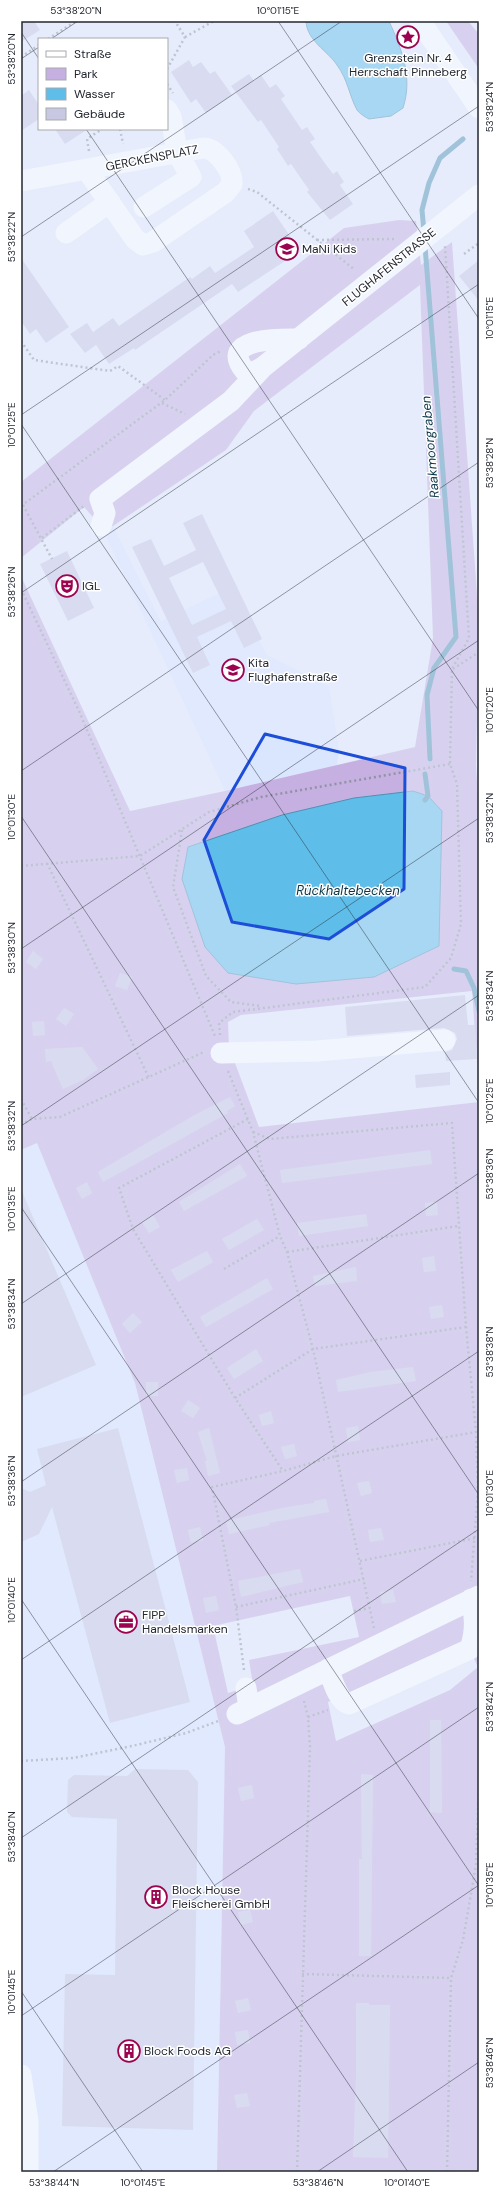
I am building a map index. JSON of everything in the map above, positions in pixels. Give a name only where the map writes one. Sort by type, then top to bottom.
[{"type":"street","points":[[420,21],[479,108]]},
{"type":"street","points":[[144,207],[191,177],[177,152],[172,117],[168,111]]},
{"type":"street","name":"GERCKENSPLATZ","points":[[21,181],[90,170],[203,148],[212,150],[231,175],[232,184],[226,192],[148,245],[138,243],[90,170]]},
{"type":"street","name":"FLUGHAFENSTRASSE","points":[[243,348],[239,355],[240,364],[245,371],[254,372],[263,367],[413,248],[440,237],[479,195]]},
{"type":"street","points":[[66,233],[110,202]]},
{"type":"street","points":[[243,348],[253,341],[263,339],[298,339]]},
{"type":"street","points":[[101,526],[105,513],[100,499],[231,401],[263,367]]},
{"type":"street","points":[[220,1050],[317,1051],[445,1040]]},
{"type":"street","points":[[243,1711],[328,1669],[377,1645],[475,1598],[475,1634],[470,1649],[350,1704],[345,1702],[340,1696],[328,1669]]},
{"type":"street","points":[[243,1711],[246,1688]]},
{"type":"street","points":[[21,2075],[28,2121],[28,2172]]},
{"type":"path","points":[[50,38],[76,21]]},
{"type":"path","points":[[175,21],[185,37]]},
{"type":"path","points":[[168,67],[185,37],[214,21]]},
{"type":"path","points":[[21,57],[38,46]]},
{"type":"path","points":[[90,170],[87,139],[100,130]]},
{"type":"path","points":[[232,184],[257,192],[371,282]]},
{"type":"path","points":[[220,1050],[218,1023],[232,1012],[425,987],[451,958],[461,924],[457,784],[450,764],[452,669],[469,638],[440,237]]},
{"type":"path","points":[[317,240],[398,239],[413,248]]},
{"type":"path","points":[[464,254],[479,243]]},
{"type":"path","points":[[21,341],[34,360],[110,371],[118,366],[165,400]]},
{"type":"path","points":[[52,559],[42,538],[22,505],[165,400],[213,355],[223,351],[243,348]]},
{"type":"path","points":[[42,538],[89,502],[100,499]]},
{"type":"path","points":[[21,589],[79,711],[253,1132],[280,1236],[287,1252],[313,1349],[364,1579],[377,1645]]},
{"type":"path","points":[[452,669],[479,652]]},
{"type":"path","points":[[21,866],[140,856],[209,812],[261,797],[450,764]]},
{"type":"path","points":[[182,830],[172,886],[206,976],[232,1002],[265,1007]]},
{"type":"path","points":[[47,863],[149,1078]]},
{"type":"path","points":[[21,1125],[32,1119],[60,1118],[149,1078],[220,1050]]},
{"type":"path","points":[[21,1099],[32,1119]]},
{"type":"path","points":[[248,1119],[119,1188],[133,1229],[235,1398],[283,1471]]},
{"type":"path","points":[[253,1132],[270,1139],[452,1123],[458,1226],[476,1432],[478,1491],[476,1538],[470,1585],[475,1598]]},
{"type":"path","points":[[287,1252],[458,1226]]},
{"type":"path","points":[[224,1269],[280,1236]]},
{"type":"path","points":[[235,1398],[313,1349],[466,1327]]},
{"type":"path","points":[[246,1688],[236,1607],[212,1487],[283,1471],[336,1456],[476,1432]]},
{"type":"path","points":[[360,1561],[476,1538]]},
{"type":"path","points":[[236,1607],[364,1579]]},
{"type":"path","points":[[354,1611],[370,1608]]},
{"type":"path","points":[[297,2172],[310,1746],[308,1717],[300,1683]]},
{"type":"path","points":[[308,1717],[331,1710]]},
{"type":"path","points":[[21,1761],[73,1758],[132,1746],[186,1733],[243,1711]]},
{"type":"path","points":[[447,2172],[451,1978],[463,1940],[476,1866],[479,1780]]},
{"type":"path","points":[[302,1974],[451,1978]]},
{"type":"highlighted area","points":[[265,734],[405,768],[404,889],[329,939],[232,922],[204,840]]},
{"type":"shaded area","name":"Kita Flughafenstraße","points":[[101,526],[113,526],[161,621],[232,587],[267,655],[329,686],[339,750],[337,765],[225,791]]},
{"type":"shaded area","points":[[37,1143],[135,1379],[225,1747],[217,2172],[21,2172],[21,1150]]},
{"type":"green space","points":[[446,21],[468,21],[479,34],[479,69]]},
{"type":"green space","points":[[399,220],[416,221],[421,265],[452,242],[479,623],[476,765],[479,813],[479,1087],[472,991],[241,1015],[228,1022],[229,1047],[259,1127],[479,1102],[479,2172],[217,2172],[225,1747],[135,1383],[37,1143],[21,1150],[21,576],[130,811],[225,791],[415,747],[433,638],[420,285],[254,411],[226,450],[113,526],[101,526],[84,507],[21,558],[21,482],[344,228]],"holes":[[[413,791],[439,946],[409,960],[188,848],[282,815],[354,798]],[[350,1596],[359,1637],[249,1660],[253,1685],[228,1693],[213,1626]],[[465,1640],[478,1667],[450,1690],[336,1741],[328,1702]]]},
{"type":"water","points":[[306,21],[389,21],[405,64],[407,85],[403,108],[391,116],[369,119],[359,112],[354,104],[341,71],[314,40],[307,28]]},
{"type":"water","name":"Rückhaltebecken","points":[[413,791],[428,796],[442,811],[439,946],[374,977],[296,984],[228,973],[205,947],[182,879],[188,847],[282,815],[354,798]]},
{"type":"building","points":[[21,21],[34,21],[40,30],[21,42]]},
{"type":"building","points":[[189,60],[193,67],[201,62],[210,74],[215,71],[232,95],[206,113],[196,99],[191,103],[171,72]]},
{"type":"building","points":[[249,74],[254,81],[261,75],[270,88],[276,84],[285,96],[281,99],[302,130],[307,127],[315,139],[310,142],[333,174],[337,171],[344,182],[340,185],[353,204],[330,220],[307,192],[309,190],[291,164],[288,166],[277,149],[279,147],[261,120],[258,122],[231,86]]},
{"type":"building","points":[[29,90],[38,104],[38,120],[21,131],[21,96]]},
{"type":"building","points":[[56,130],[86,130],[65,144]]},
{"type":"building","points":[[273,211],[300,251],[238,292],[232,284],[135,350],[134,348],[109,364],[96,345],[85,353],[70,334],[87,323],[93,332],[113,318],[119,326],[190,277],[192,279],[210,266],[215,273],[254,247],[244,231]]},
{"type":"building","points":[[21,258],[69,327],[46,343],[36,329],[30,334],[21,321]]},
{"type":"building","points":[[479,260],[479,301],[459,276]]},
{"type":"building","points":[[202,514],[262,639],[244,648],[231,621],[197,637],[210,665],[193,673],[132,547],[151,539],[164,566],[196,550],[183,523]],"holes":[[[203,562],[226,609],[192,625],[169,578]]]},
{"type":"building","name":"IGL","points":[[67,551],[94,608],[68,621],[40,564]]},
{"type":"building","points":[[33,951],[43,959],[36,969],[26,962]]},
{"type":"building","points":[[120,973],[132,977],[127,990],[115,986]]},
{"type":"building","points":[[465,995],[468,1025],[475,1025],[477,1059],[446,1061],[445,1052],[452,1050],[457,1039],[455,1033],[444,1028],[347,1036],[345,1007]]},
{"type":"building","points":[[64,1008],[74,1014],[66,1026],[56,1019]]},
{"type":"building","points":[[44,1021],[45,1035],[33,1036],[32,1022]]},
{"type":"building","points":[[82,1047],[98,1069],[83,1080],[63,1089],[51,1061],[46,1062],[45,1049]]},
{"type":"building","points":[[450,1072],[450,1085],[416,1088],[415,1075]]},
{"type":"building","points":[[230,1097],[235,1106],[227,1111],[228,1113],[103,1182],[98,1172],[191,1117]]},
{"type":"building","points":[[430,1150],[432,1164],[282,1183],[280,1170]]},
{"type":"building","points":[[240,1164],[247,1176],[184,1211],[179,1202]]},
{"type":"building","points":[[87,1182],[92,1193],[82,1199],[76,1188]]},
{"type":"building","points":[[21,1189],[96,1365],[21,1397]]},
{"type":"building","points":[[437,1202],[438,1215],[426,1216],[425,1203]]},
{"type":"building","points":[[366,1214],[368,1226],[299,1236],[297,1223]]},
{"type":"building","points":[[153,1215],[160,1227],[149,1233],[142,1222]]},
{"type":"building","points":[[257,1219],[264,1230],[229,1250],[222,1239]]},
{"type":"building","points":[[207,1251],[213,1262],[178,1282],[171,1270]]},
{"type":"building","points":[[434,1256],[436,1271],[424,1272],[422,1258]]},
{"type":"building","points":[[356,1267],[357,1281],[315,1286],[313,1276]]},
{"type":"building","points":[[267,1278],[273,1289],[206,1327],[200,1317]]},
{"type":"building","points":[[442,1305],[444,1317],[431,1319],[429,1307]]},
{"type":"building","points":[[133,1313],[142,1322],[130,1333],[122,1324]]},
{"type":"building","points":[[256,1349],[263,1361],[234,1379],[227,1368]]},
{"type":"building","points":[[413,1367],[416,1381],[338,1392],[336,1380],[371,1372]]},
{"type":"building","points":[[146,1382],[158,1382],[158,1396],[146,1396]]},
{"type":"building","points":[[188,1400],[200,1408],[193,1418],[181,1411]]},
{"type":"building","points":[[271,1411],[274,1423],[262,1426],[259,1415]]},
{"type":"building","points":[[358,1426],[360,1440],[348,1442],[346,1428]]},
{"type":"building","name":"FIPP Handelsmarken","points":[[118,1428],[190,1702],[110,1723],[52,1507],[39,1534],[21,1542],[21,1488],[30,1492],[46,1485],[37,1449]]},
{"type":"building","points":[[209,1428],[220,1473],[208,1476],[205,1461],[207,1461],[198,1432]]},
{"type":"building","points":[[294,1444],[297,1456],[285,1459],[281,1447]]},
{"type":"building","points":[[187,1468],[189,1480],[177,1483],[174,1470]]},
{"type":"building","points":[[369,1481],[372,1493],[361,1496],[357,1483]]},
{"type":"building","points":[[326,1499],[329,1512],[269,1523],[270,1525],[229,1534],[226,1521],[287,1507],[314,1503],[314,1501]]},
{"type":"building","points":[[200,1527],[203,1540],[191,1543],[188,1530]]},
{"type":"building","points":[[381,1528],[384,1540],[370,1542],[368,1530]]},
{"type":"building","points":[[300,1569],[303,1582],[241,1597],[238,1581]]},
{"type":"building","points":[[393,1590],[396,1602],[382,1604],[380,1592]]},
{"type":"building","points":[[216,1596],[219,1610],[206,1613],[203,1598]]},
{"type":"building","points":[[430,1720],[441,1720],[442,1813],[430,1812]]},
{"type":"building","points":[[135,1769],[188,1770],[198,1782],[193,2130],[62,2126],[65,1974],[115,1975],[117,1819],[72,1817],[67,1812],[68,1780],[74,1775],[127,1776]]},
{"type":"building","points":[[361,1774],[373,1775],[371,1956],[359,1956],[359,1859],[362,1859]]},
{"type":"building","points":[[252,1785],[254,1798],[241,1801],[238,1788]]},
{"type":"building","points":[[250,1910],[253,1922],[241,1925],[238,1912]]},
{"type":"building","points":[[248,1998],[251,2010],[238,2013],[235,2001]]},
{"type":"building","points":[[356,2003],[369,2003],[369,2005],[390,2005],[388,2158],[353,2157],[356,2078]]},
{"type":"building","points":[[248,2030],[250,2043],[237,2045],[235,2032]]},
{"type":"building","points":[[247,2093],[250,2106],[237,2108],[234,2095]]},
{"type":"waterway","name":"Raakmoorgraben","points":[[424,232],[422,210],[429,183],[440,158],[463,139]]},
{"type":"waterway","name":"Raakmoorgraben","points":[[425,246],[456,637],[434,668],[427,695],[430,759]]},
{"type":"waterway","name":"Raakmoorgraben","points":[[425,774],[428,796],[425,800]]},
{"type":"waterway","name":"Raakmoorgraben","points":[[454,969],[466,971],[474,988],[479,1011]]},
{"type":"place","name":"Grenzstein Nr. 4 Herrschaft Pinneberg","points":[[408,37]]},
{"type":"place","name":"MaNi Kids","points":[[287,249]]},
{"type":"place","name":"IGL","points":[[67,586]]},
{"type":"place","name":"Kita Flughafenstraße","points":[[233,670]]},
{"type":"place","name":"FIPP Handelsmarken","points":[[126,1622]]},
{"type":"place","name":"Block House Fleischerei GmbH","points":[[156,1897]]},
{"type":"place","name":"Block Foods AG","points":[[129,2051]]}]
